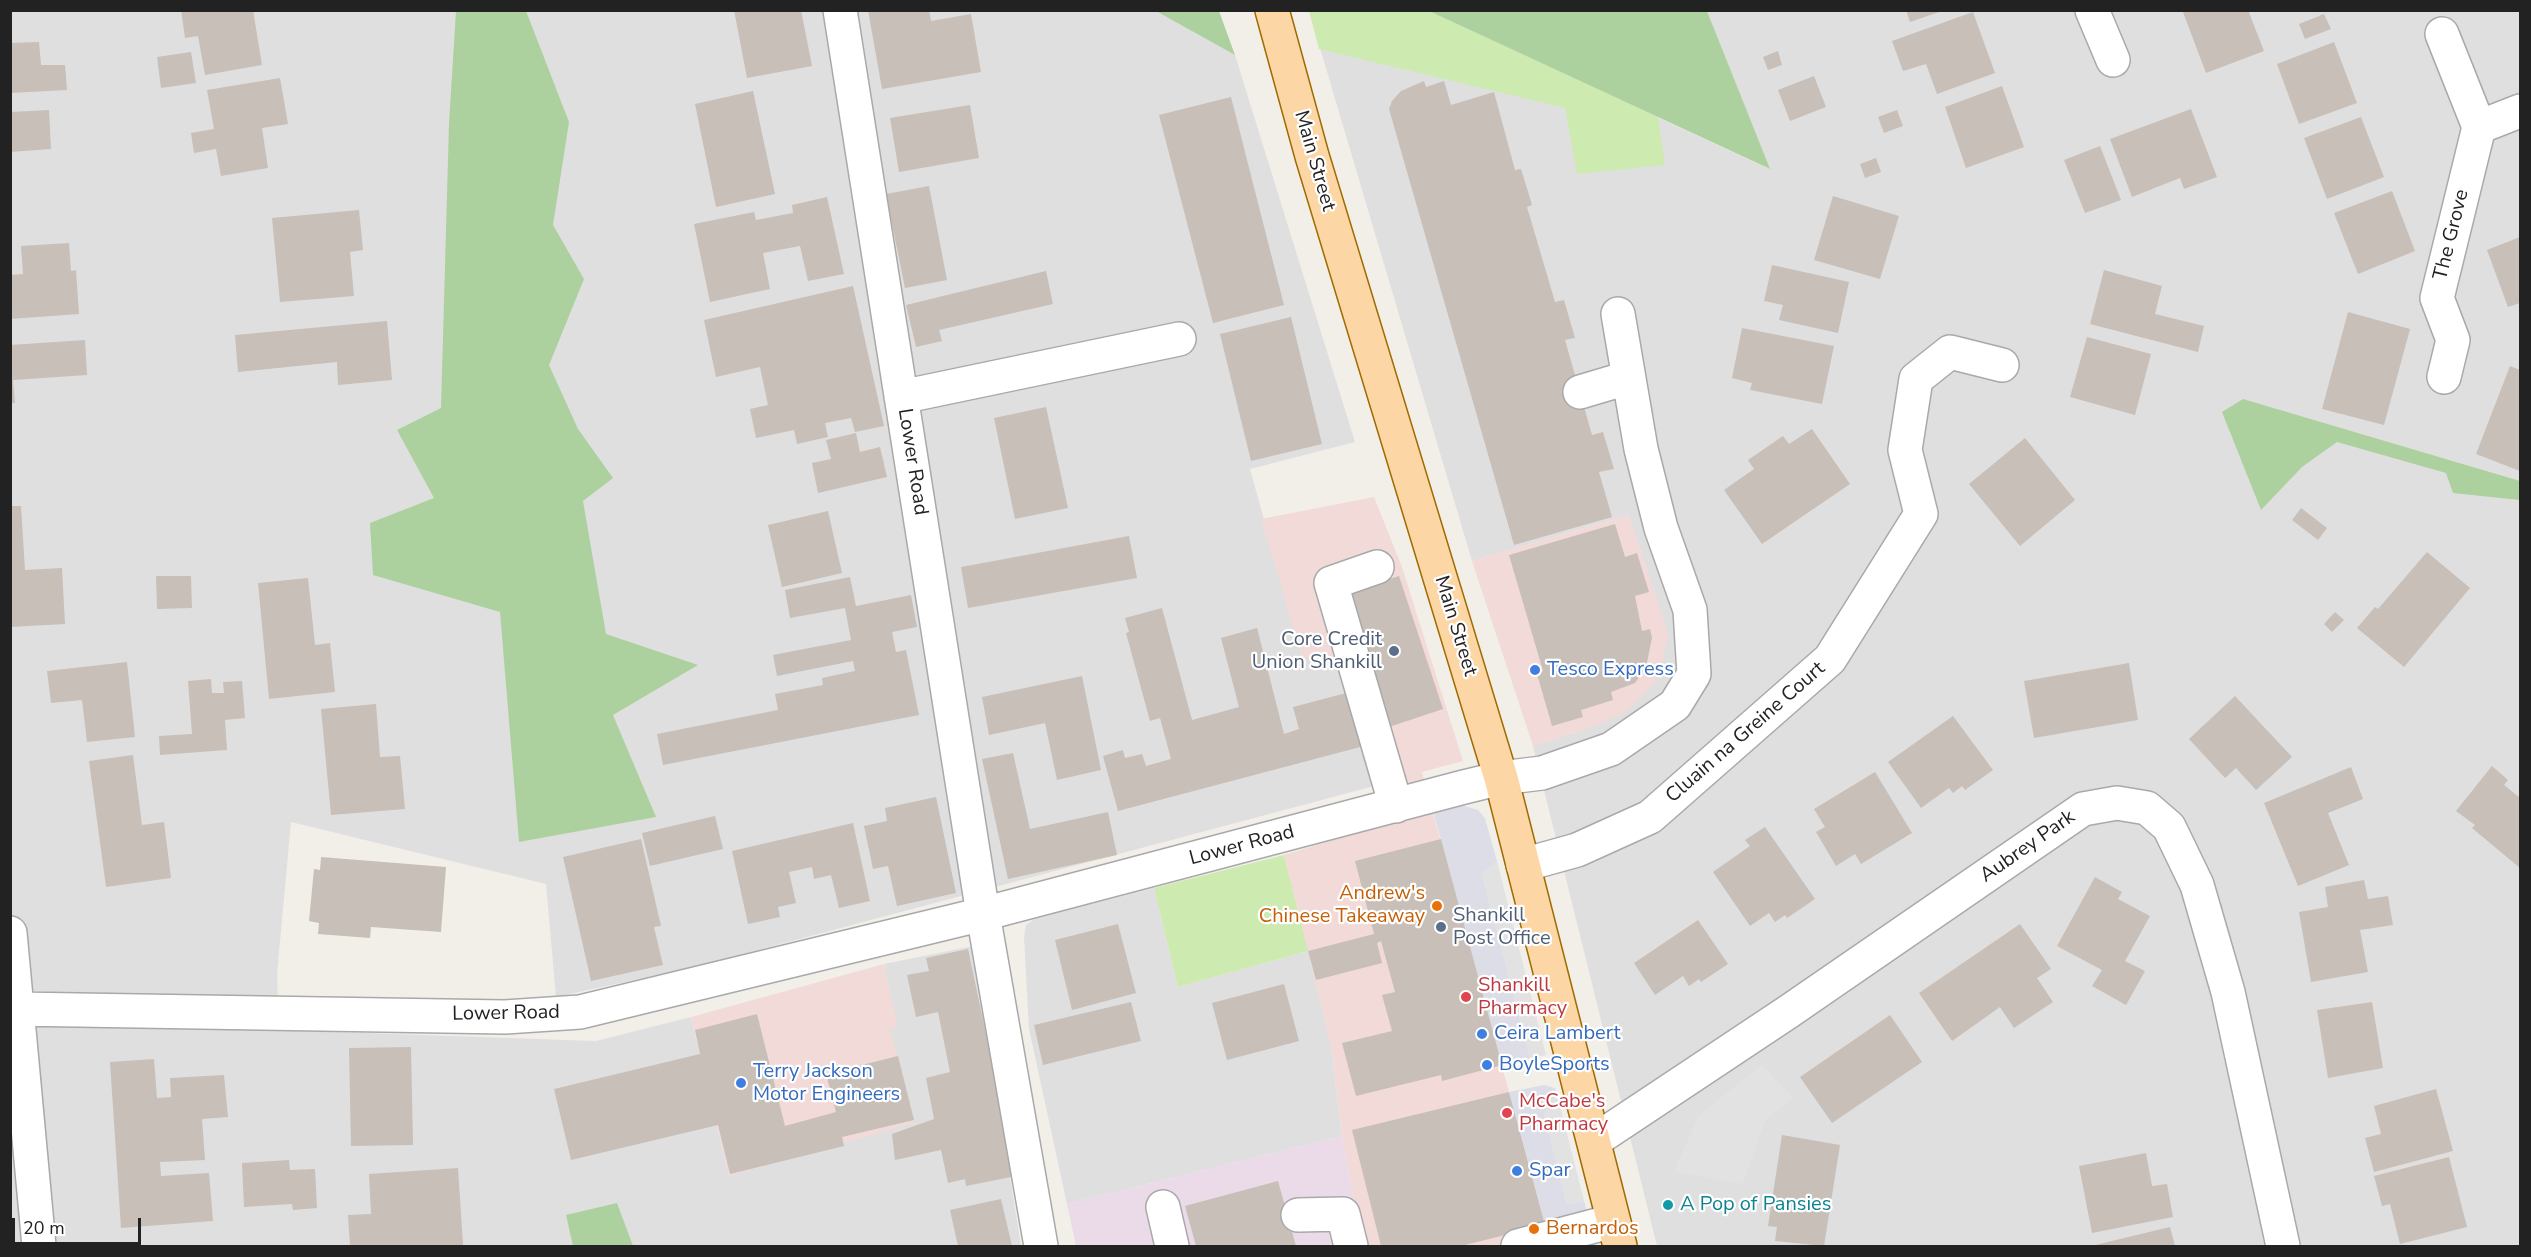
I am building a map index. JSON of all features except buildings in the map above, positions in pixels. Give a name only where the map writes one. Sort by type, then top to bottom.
[{"type":"main road","name":"Main Street","points":[[1272,10],[1312,156],[1502,778],[1617,1234]]},
{"type":"street","name":"Lower Road","points":[[840,10],[984,914],[1041,1246]]},
{"type":"street","points":[[2092,10],[2113,60]]},
{"type":"street","points":[[2442,34],[2479,127],[2520,111]]},
{"type":"street","name":"The Grove","points":[[2444,377],[2453,340],[2437,298],[2479,127]]},
{"type":"street","name":"Lower Road","points":[[17,1009],[505,1017],[580,1012],[984,914],[1502,778],[1542,773],[1611,749],[1675,705],[1694,674],[1690,610],[1661,528],[1641,448],[1627,378],[1618,315]]},
{"type":"street","points":[[901,398],[1179,339]]},
{"type":"street","name":"Cluain na Greine Court","points":[[1523,865],[1577,850],[1650,817],[1830,659],[1921,514],[1905,450],[1916,379],[1950,352],[2002,365]]},
{"type":"street","points":[[1580,392],[1627,378]]},
{"type":"street","points":[[1377,567],[1331,583],[1396,806]]},
{"type":"street","name":"Aubrey Park","points":[[1594,1141],[1788,1012],[2083,809],[2117,803],[2147,808],[2169,827],[2197,885],[2228,992],[2283,1246]]},
{"type":"street","points":[[10,933],[39,1246]]},
{"type":"street","points":[[1163,1207],[1172,1246]]},
{"type":"street","points":[[1298,1215],[1343,1214],[1351,1246]]},
{"type":"street","points":[[1518,1246],[1617,1234]]},
{"type":"shaded area","points":[[1156,10],[1235,55],[1355,442],[1250,469],[1303,660],[1320,656],[1340,659],[1382,784],[698,966],[556,997],[546,884],[291,822],[277,974],[279,1030],[596,1041],[691,1017],[729,1176],[890,1028],[897,1027],[884,964],[973,946],[1021,1246],[11,1246],[10,11]]},
{"type":"shaded area","points":[[1309,11],[1429,11],[1769,169],[1707,11],[2520,11],[2520,1246],[1657,1246],[1533,746],[1586,729],[1629,515],[1472,561]]},
{"type":"shaded area","points":[[1374,497],[1402,567],[1463,761],[1422,772],[1551,1246],[1363,1246],[1342,1136],[1331,1046],[1284,855],[1391,822],[1340,659],[1320,656],[1303,660],[1261,519]]},
{"type":"shaded area","points":[[1629,515],[1668,634],[1663,660],[1654,684],[1625,713],[1586,729],[1533,746],[1472,561]]},
{"type":"shaded area","points":[[1451,802],[1478,810],[1485,818],[1497,861],[1482,874],[1530,1058],[1502,1065],[1431,803]]},
{"type":"shaded area","points":[[1497,861],[1546,1055],[1530,1058],[1482,874]]},
{"type":"shaded area","points":[[1154,888],[1178,987],[1308,951],[1331,1046],[1342,1136],[1067,1204],[1029,1029],[1024,937],[1026,925],[1036,918]]},
{"type":"shaded area","points":[[884,964],[898,1027],[890,1028],[914,1123],[729,1176],[691,1017]]},
{"type":"shaded area","points":[[1762,1064],[1794,1099],[1766,1119],[1743,1184],[1674,1172],[1698,1116]]},
{"type":"shaded area","points":[[1544,1085],[1555,1088],[1557,1094],[1544,1114],[1567,1204],[1584,1201],[1596,1246],[1551,1246],[1509,1092]]},
{"type":"shaded area","points":[[1557,1094],[1584,1201],[1567,1204],[1544,1114]]},
{"type":"shaded area","points":[[1342,1136],[1363,1246],[1076,1246],[1067,1204]]},
{"type":"green space","points":[[456,11],[526,11],[569,122],[553,225],[584,279],[549,365],[578,429],[613,478],[583,501],[606,634],[698,665],[613,715],[656,817],[519,842],[500,612],[373,575],[370,523],[434,498],[397,430],[441,408],[449,123]]},
{"type":"green space","points":[[1156,11],[1219,11],[1235,55]]},
{"type":"green space","points":[[1309,11],[1429,11],[1658,117],[1665,165],[1577,174],[1565,108],[1319,49]]},
{"type":"green space","points":[[1429,11],[1707,11],[1770,169],[1658,117]]},
{"type":"green space","points":[[2243,399],[2520,481],[2520,500],[2453,493],[2446,473],[2337,442],[2302,467],[2261,510],[2222,412]]},
{"type":"green space","points":[[1284,855],[1308,951],[1178,987],[1154,888]]},
{"type":"green space","points":[[617,1203],[633,1246],[573,1246],[566,1215]]},
{"type":"place","name":"Core Credit Union Shankill","points":[[1394,651]]},
{"type":"place","name":"Tesco Express","points":[[1535,670]]},
{"type":"place","name":"Andrew's Chinese Takeaway","points":[[1437,906]]},
{"type":"place","name":"Shankill Post Office","points":[[1441,927]]},
{"type":"place","name":"Shankill Pharmacy","points":[[1466,997]]},
{"type":"place","name":"Ceira Lambert","points":[[1482,1034]]},
{"type":"place","name":"BoyleSports","points":[[1487,1065]]},
{"type":"place","name":"Terry Jackson Motor Engineers","points":[[741,1083]]},
{"type":"place","name":"McCabe's Pharmacy","points":[[1507,1113]]},
{"type":"place","name":"Spar","points":[[1517,1171]]},
{"type":"place","name":"A Pop of Pansies","points":[[1668,1205]]},
{"type":"place","name":"Bernardos","points":[[1534,1229]]}]
